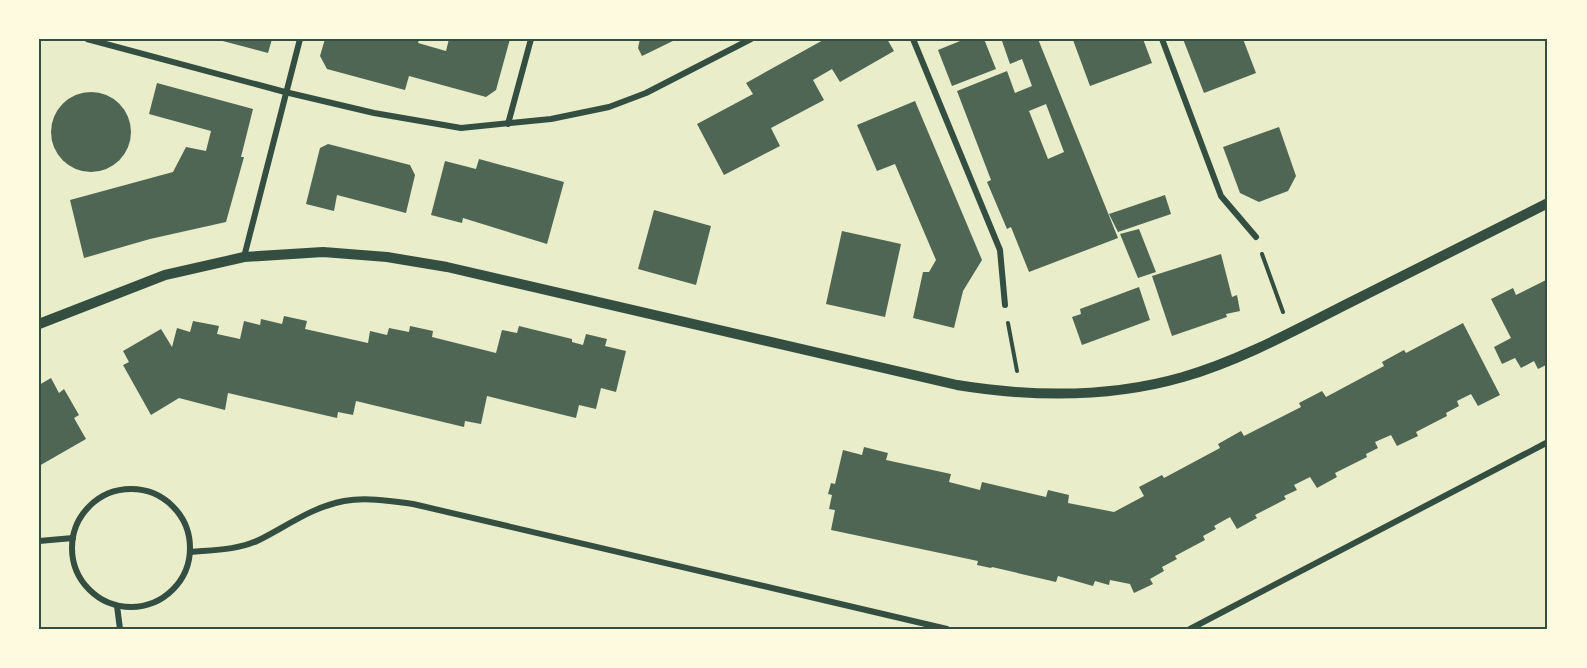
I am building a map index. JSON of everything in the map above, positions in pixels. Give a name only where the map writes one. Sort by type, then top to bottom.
[{"type":"street","points":[[87,39],[285,92],[374,113],[461,128],[577,115],[609,107],[646,93],[751,39]]},
{"type":"street","points":[[244,257],[300,39]]},
{"type":"street","points":[[508,124],[531,39]]},
{"type":"street","points":[[913,39],[1000,250],[1005,304]]},
{"type":"street","points":[[1162,39],[1221,196],[1256,237]]},
{"type":"street","points":[[44,321],[165,275],[244,257],[323,252],[387,257],[447,267],[957,385],[1021,393],[1074,393],[1128,388],[1182,377],[1238,357],[1548,203]]},
{"type":"street","points":[[1190,629],[1548,442]]},
{"type":"street","points":[[126,488],[152,491],[173,505],[187,527],[191,552],[184,577],[167,596],[143,607],[117,606],[97,597],[81,581],[73,560],[73,537],[82,514],[101,496],[126,488]]},
{"type":"street","points":[[191,552],[238,548],[258,541],[316,509],[344,501],[373,499],[413,504],[947,629]]},
{"type":"street","points":[[39,541],[73,537]]},
{"type":"street","points":[[117,606],[120,629]]},
{"type":"path","points":[[1256,237],[1290,332]]},
{"type":"path","points":[[1005,304],[1021,393]]},
{"type":"building","points":[[215,39],[272,39],[268,53]]},
{"type":"building","points":[[325,39],[414,39],[419,40],[418,43],[446,51],[449,39],[510,39],[496,90],[486,97],[409,76],[405,90],[327,69],[320,56]]},
{"type":"building","points":[[640,39],[677,39],[642,56],[638,48]]},
{"type":"building","points":[[825,39],[887,39],[894,51],[840,82],[832,69],[813,80],[824,100],[771,128],[780,146],[724,175],[697,124],[753,94],[746,83]]},
{"type":"building","points":[[965,39],[984,39],[996,69],[952,86],[938,50]]},
{"type":"building","points":[[1038,39],[1118,238],[1029,272],[1011,227],[1007,229],[987,182],[991,180],[957,91],[1007,71],[1015,93],[1032,86],[1022,59],[1010,64],[1002,41]],"holes":[[[1046,104],[1064,152],[1048,159],[1029,111]]]},
{"type":"building","points":[[1143,39],[1152,63],[1090,86],[1073,40]]},
{"type":"building","points":[[1183,39],[1243,39],[1256,73],[1204,93]]},
{"type":"building","points":[[157,83],[253,109],[241,157],[244,157],[226,222],[150,239],[84,258],[70,200],[173,172],[186,147],[206,151],[211,131],[149,114]]},
{"type":"building","points":[[91,92],[106,95],[119,104],[128,117],[131,132],[128,147],[119,160],[106,169],[91,172],[76,169],[63,160],[54,147],[51,132],[54,117],[63,104],[76,95]]},
{"type":"building","points":[[915,101],[982,260],[963,291],[954,328],[913,318],[923,272],[929,272],[936,260],[895,164],[877,171],[857,125]]},
{"type":"building","points":[[1279,127],[1296,176],[1288,191],[1259,202],[1240,193],[1223,147]]},
{"type":"building","points":[[328,144],[410,165],[415,175],[406,213],[337,195],[334,211],[306,204],[320,148]]},
{"type":"building","points":[[479,159],[564,182],[547,244],[463,218],[462,223],[431,215],[445,161],[476,169]]},
{"type":"building","points":[[1165,195],[1171,214],[1118,232],[1109,214]]},
{"type":"building","points":[[654,210],[711,226],[696,285],[638,269]]},
{"type":"building","points":[[1139,229],[1156,272],[1138,278],[1120,234]]},
{"type":"building","points":[[842,231],[901,244],[885,317],[826,304]]},
{"type":"building","points":[[1221,254],[1232,297],[1237,295],[1240,311],[1226,314],[1227,317],[1172,336],[1152,276]]},
{"type":"building","points":[[1548,279],[1548,364],[1538,369],[1534,361],[1521,368],[1515,358],[1502,364],[1494,347],[1511,338],[1491,299],[1513,288],[1516,295]]},
{"type":"building","points":[[1139,287],[1150,320],[1082,345],[1072,317],[1081,314],[1080,309]]},
{"type":"building","points":[[284,316],[307,321],[305,329],[368,343],[370,331],[387,335],[389,328],[409,332],[410,326],[433,331],[432,337],[496,353],[502,330],[517,333],[519,326],[572,339],[572,342],[583,345],[586,334],[607,339],[605,346],[626,351],[616,392],[601,388],[596,409],[579,405],[576,418],[487,396],[481,424],[465,421],[464,427],[356,401],[353,415],[338,412],[337,418],[228,393],[225,410],[179,398],[151,415],[123,365],[129,362],[123,351],[161,329],[172,347],[177,328],[190,332],[193,321],[219,326],[217,334],[240,339],[244,321],[260,325],[261,319],[282,324]]},
{"type":"building","points":[[1463,323],[1500,395],[1478,406],[1471,394],[1457,401],[1459,406],[1446,413],[1447,416],[1416,432],[1418,436],[1397,446],[1391,435],[1375,442],[1378,448],[1366,454],[1367,457],[1335,473],[1337,477],[1317,488],[1310,477],[1294,485],[1297,490],[1284,496],[1286,499],[1255,515],[1257,518],[1237,529],[1230,517],[1214,526],[1216,529],[1203,536],[1205,540],[1175,556],[1177,559],[1162,567],[1164,571],[1150,579],[1153,584],[1134,593],[1130,584],[1110,580],[1109,585],[1095,581],[1093,586],[1058,576],[1056,582],[977,565],[978,561],[831,530],[835,510],[829,509],[832,495],[828,494],[831,483],[835,484],[843,450],[862,455],[864,447],[888,453],[886,460],[951,474],[949,482],[980,490],[982,482],[1046,497],[1048,490],[1069,495],[1068,503],[1114,512],[1144,496],[1139,487],[1162,475],[1164,478],[1220,448],[1218,444],[1241,431],[1244,436],[1301,407],[1299,403],[1322,391],[1326,397],[1384,366],[1382,362],[1404,350],[1406,353]]},
{"type":"building","points":[[51,378],[59,393],[64,389],[79,415],[74,418],[86,439],[39,466],[39,385]]}]
